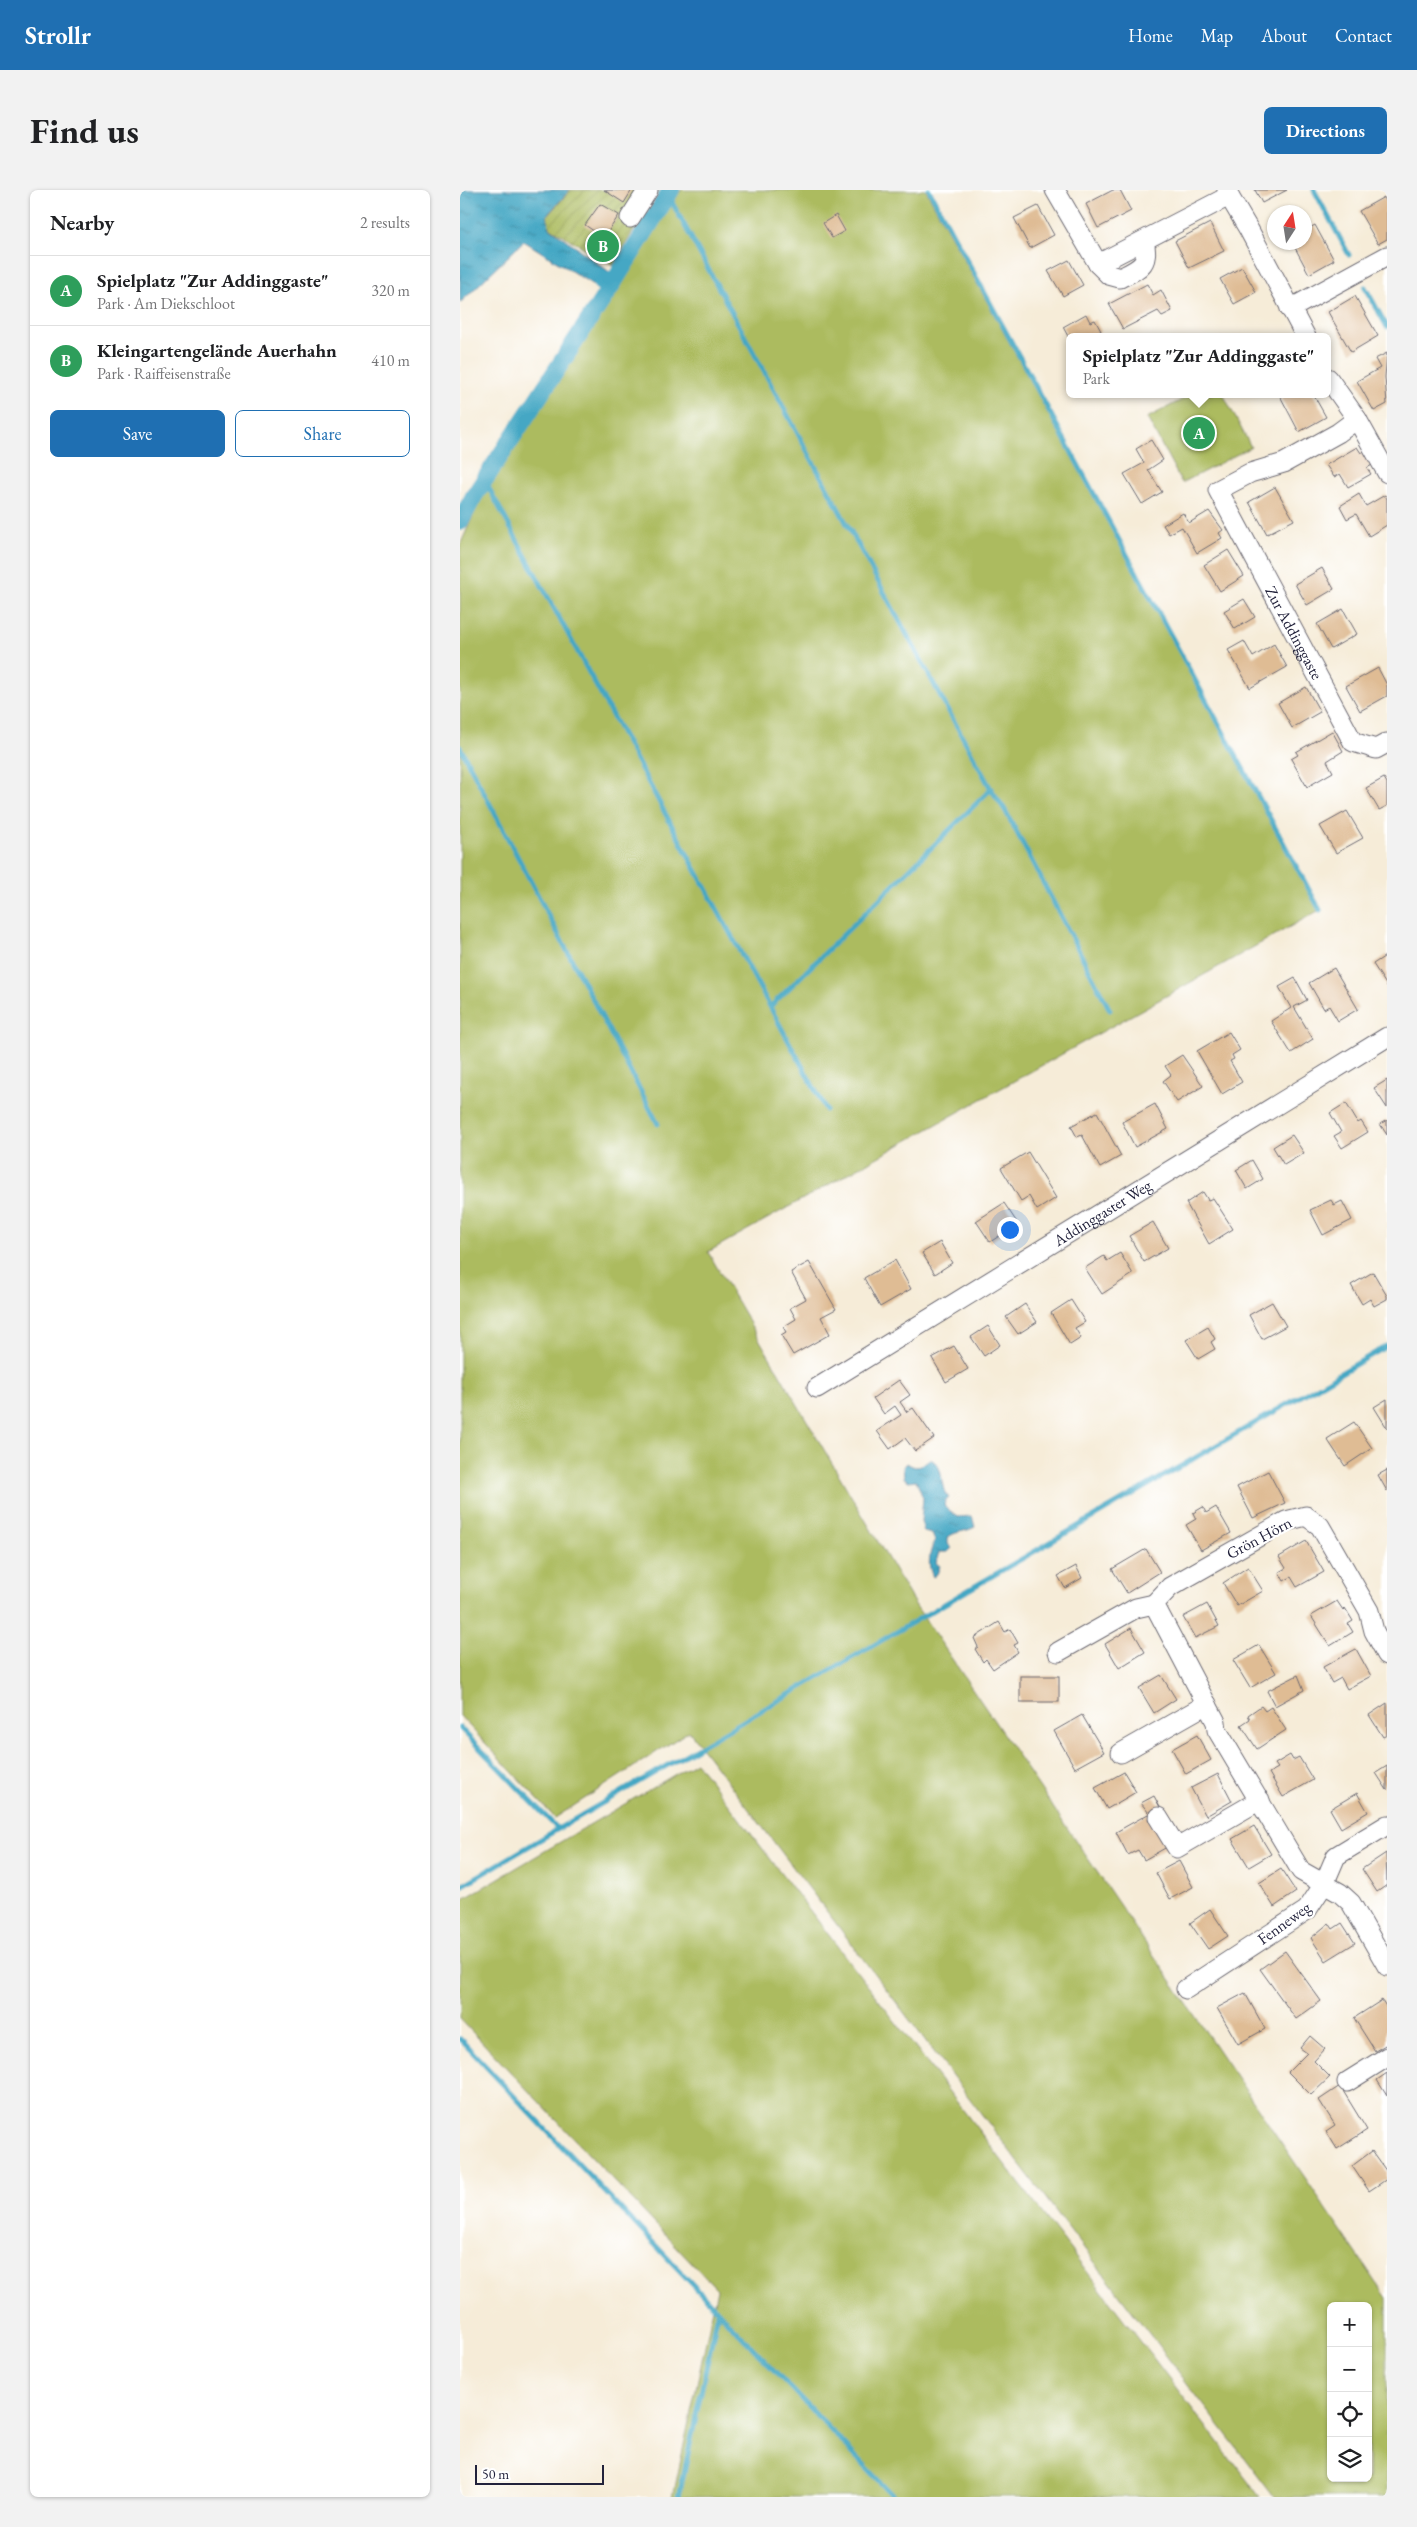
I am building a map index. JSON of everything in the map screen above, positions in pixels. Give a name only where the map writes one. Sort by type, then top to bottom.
[{"type":"street","points":[[630,218],[648,190]]},
{"type":"street","points":[[1056,190],[1098,264],[1144,241],[1228,193],[1304,333]]},
{"type":"street","points":[[1290,309],[1387,256]]},
{"type":"street","points":[[1331,384],[1352,412],[1387,472]]},
{"type":"street","name":"Zur Addinggaste","points":[[1352,412],[1338,433],[1284,463],[1250,473],[1218,490],[1353,742],[1376,749],[1387,743]]},
{"type":"street","name":"Addinggaster Weg","points":[[817,1388],[1387,1037]]},
{"type":"street","name":"Grön Hörn","points":[[1058,1652],[1136,1608],[1154,1604],[1170,1587],[1286,1521],[1306,1516],[1320,1526],[1368,1611],[1374,1631],[1387,1655]]},
{"type":"street","points":[[1154,1604],[1207,1704],[1216,1722],[1217,1730],[1247,1783],[1254,1789],[1301,1871],[1351,1903],[1387,1966]]},
{"type":"street","points":[[1121,1752],[1207,1704]]},
{"type":"street","points":[[1158,1817],[1176,1848],[1260,1800]]},
{"type":"street","name":"Fenneweg","points":[[1186,1989],[1307,1910],[1324,1884],[1336,1856],[1387,1825]]},
{"type":"street","points":[[1347,2082],[1387,2057]]},
{"type":"green space","points":[[570,190],[658,190],[613,265],[549,227],[547,216]]},
{"type":"green space","points":[[681,190],[926,190],[1320,910],[708,1252],[914,1603],[1387,2298],[1387,2497],[1274,2497],[689,1731],[555,1818],[460,1716],[460,545],[482,496]]},
{"type":"green space","points":[[1185,398],[1225,398],[1251,447],[1182,483],[1147,418]]},
{"type":"green space","points":[[696,1762],[1260,2497],[673,2497],[717,2289],[460,2019],[460,1901]]},
{"type":"water","points":[[460,190],[570,190],[547,215],[549,227],[623,282],[612,297],[524,241],[460,303]]},
{"type":"water","points":[[930,1459],[935,1462],[940,1471],[943,1488],[949,1498],[945,1501],[944,1506],[958,1517],[972,1516],[975,1527],[948,1537],[948,1544],[952,1548],[948,1552],[939,1552],[936,1563],[940,1566],[937,1574],[933,1577],[930,1559],[935,1541],[932,1534],[924,1532],[921,1521],[923,1498],[916,1480],[909,1481],[904,1478],[903,1467],[907,1463],[917,1467]]},
{"type":"building","points":[[604,190],[632,190],[624,203]]},
{"type":"building","points":[[1113,190],[1120,190],[1131,211],[1098,228],[1086,204]]},
{"type":"building","points":[[1255,190],[1287,190],[1262,203]]},
{"type":"building","points":[[1384,197],[1387,203],[1387,239],[1378,244],[1359,211]]},
{"type":"building","points":[[600,204],[619,215],[604,238],[585,225]]},
{"type":"building","points":[[1038,206],[1054,235],[1030,248],[1014,218]]},
{"type":"building","points":[[836,215],[845,231],[832,238],[823,223]]},
{"type":"building","points":[[1210,223],[1224,251],[1189,268],[1175,241]]},
{"type":"building","points":[[1315,225],[1334,260],[1309,274],[1296,250],[1312,250],[1312,227]]},
{"type":"building","points":[[1069,260],[1083,285],[1063,296],[1048,271]]},
{"type":"building","points":[[1242,267],[1256,292],[1234,304],[1220,279]]},
{"type":"building","points":[[1147,284],[1153,295],[1161,290],[1172,311],[1162,316],[1158,311],[1123,329],[1109,304]]},
{"type":"building","points":[[1355,296],[1378,336],[1351,352],[1328,312]]},
{"type":"building","points":[[1086,314],[1090,322],[1095,320],[1101,331],[1098,333],[1066,333],[1063,327]]},
{"type":"building","points":[[1387,353],[1385,377],[1387,404],[1374,411],[1357,381],[1380,368],[1375,359]]},
{"type":"building","points":[[1281,398],[1315,398],[1326,417],[1299,432]]},
{"type":"building","points":[[1151,440],[1163,460],[1148,470],[1162,492],[1142,504],[1124,474],[1144,463],[1136,449]]},
{"type":"building","points":[[1357,447],[1361,453],[1364,451],[1372,465],[1367,468],[1371,474],[1348,487],[1340,474],[1334,477],[1326,465]]},
{"type":"building","points":[[1275,487],[1294,520],[1267,534],[1249,502]]},
{"type":"building","points":[[1359,494],[1366,506],[1385,495],[1387,499],[1387,525],[1369,536],[1356,514],[1347,519],[1340,506]]},
{"type":"building","points":[[1209,511],[1223,530],[1219,533],[1222,538],[1197,553],[1182,527],[1169,534],[1163,525],[1183,513],[1189,523]]},
{"type":"building","points":[[1228,550],[1244,576],[1220,591],[1204,565]]},
{"type":"building","points":[[1322,568],[1334,589],[1307,605],[1295,584]]},
{"type":"building","points":[[1244,599],[1255,617],[1235,629],[1224,611]]},
{"type":"building","points":[[1343,609],[1357,634],[1331,649],[1317,624]]},
{"type":"building","points":[[1244,641],[1253,657],[1274,644],[1287,667],[1250,688],[1228,650]]},
{"type":"building","points":[[1378,668],[1387,685],[1387,696],[1360,711],[1346,686]]},
{"type":"building","points":[[1306,687],[1320,712],[1292,728],[1278,703]]},
{"type":"building","points":[[1332,731],[1343,751],[1327,761],[1333,772],[1307,787],[1291,759],[1298,755],[1296,752]]},
{"type":"building","points":[[1384,778],[1387,783],[1387,806],[1379,810],[1366,788]]},
{"type":"building","points":[[1347,811],[1363,838],[1336,853],[1320,826]]},
{"type":"building","points":[[1387,955],[1387,986],[1373,964]]},
{"type":"building","points":[[1334,968],[1358,1009],[1338,1021],[1329,1006],[1324,1009],[1309,983]]},
{"type":"building","points":[[1295,978],[1307,1000],[1294,1007],[1313,1039],[1291,1053],[1271,1021],[1291,1008],[1279,987]]},
{"type":"building","points":[[1229,1032],[1240,1050],[1232,1055],[1234,1059],[1230,1061],[1242,1082],[1222,1094],[1197,1051]]},
{"type":"building","points":[[1182,1055],[1203,1086],[1177,1102],[1163,1081],[1171,1075],[1165,1066]]},
{"type":"building","points":[[1387,1080],[1387,1108],[1374,1088]]},
{"type":"building","points":[[1346,1103],[1358,1123],[1361,1121],[1368,1132],[1342,1148],[1334,1136],[1341,1132],[1330,1113]]},
{"type":"building","points":[[1155,1104],[1168,1129],[1135,1147],[1122,1122]]},
{"type":"building","points":[[1097,1112],[1121,1156],[1100,1168],[1082,1135],[1077,1137],[1071,1126]]},
{"type":"building","points":[[1387,1120],[1387,1135],[1380,1124]]},
{"type":"building","points":[[1292,1135],[1304,1153],[1284,1165],[1273,1147]]},
{"type":"building","points":[[1028,1152],[1056,1198],[1037,1210],[1029,1196],[1021,1201],[1001,1168]]},
{"type":"building","points":[[1252,1160],[1263,1179],[1247,1189],[1236,1170]]},
{"type":"building","points":[[1203,1192],[1208,1200],[1213,1198],[1233,1229],[1209,1244],[1186,1203]]},
{"type":"building","points":[[1331,1200],[1334,1205],[1342,1201],[1352,1220],[1323,1235],[1310,1210]]},
{"type":"building","points":[[1004,1203],[1018,1224],[990,1242],[976,1221]]},
{"type":"building","points":[[1153,1222],[1168,1248],[1144,1262],[1129,1236]]},
{"type":"building","points":[[940,1242],[952,1263],[935,1274],[922,1253]]},
{"type":"building","points":[[1120,1253],[1133,1274],[1102,1294],[1085,1268],[1104,1256],[1107,1261]]},
{"type":"building","points":[[895,1260],[911,1289],[880,1307],[864,1278]]},
{"type":"building","points":[[809,1262],[836,1309],[821,1317],[830,1334],[793,1355],[781,1335],[786,1332],[783,1327],[796,1319],[790,1308],[806,1299],[791,1272]]},
{"type":"building","points":[[1373,1272],[1387,1296],[1387,1299],[1374,1306],[1370,1299],[1362,1304],[1351,1285]]},
{"type":"building","points":[[1071,1300],[1085,1322],[1075,1328],[1081,1338],[1070,1345],[1051,1313]]},
{"type":"building","points":[[1272,1302],[1286,1326],[1262,1339],[1249,1315]]},
{"type":"building","points":[[1025,1304],[1037,1322],[1018,1334],[1006,1317]]},
{"type":"building","points":[[988,1326],[1000,1345],[984,1356],[971,1337]]},
{"type":"building","points":[[1208,1327],[1215,1339],[1211,1342],[1215,1349],[1198,1359],[1186,1340]]},
{"type":"building","points":[[954,1346],[968,1369],[946,1382],[932,1358]]},
{"type":"building","points":[[899,1380],[910,1395],[900,1402],[907,1412],[913,1408],[934,1438],[915,1451],[905,1438],[890,1449],[877,1431],[901,1415],[895,1406],[884,1414],[873,1398]]},
{"type":"building","points":[[1387,1399],[1387,1428],[1374,1407]]},
{"type":"building","points":[[1354,1422],[1372,1448],[1345,1466],[1327,1439]]},
{"type":"building","points":[[1387,1470],[1387,1491],[1378,1475]]},
{"type":"building","points":[[1268,1471],[1285,1503],[1253,1518],[1237,1487]]},
{"type":"building","points":[[1203,1507],[1206,1513],[1216,1507],[1231,1533],[1201,1550],[1186,1525],[1196,1519],[1193,1513]]},
{"type":"building","points":[[1306,1541],[1324,1572],[1297,1587],[1291,1577],[1284,1581],[1279,1572],[1286,1568],[1279,1557]]},
{"type":"building","points":[[1146,1549],[1160,1572],[1127,1593],[1112,1569]]},
{"type":"building","points":[[1076,1566],[1082,1578],[1065,1588],[1058,1576]]},
{"type":"building","points":[[1248,1567],[1263,1591],[1237,1606],[1223,1583]]},
{"type":"building","points":[[1337,1601],[1343,1610],[1345,1608],[1353,1621],[1348,1624],[1353,1632],[1330,1646],[1311,1616]]},
{"type":"building","points":[[1207,1604],[1219,1626],[1195,1638],[1183,1617]]},
{"type":"building","points":[[999,1622],[1005,1632],[1010,1629],[1018,1643],[1014,1645],[1018,1652],[993,1669],[986,1659],[983,1662],[975,1649],[978,1647],[974,1638]]},
{"type":"building","points":[[1131,1628],[1145,1652],[1119,1668],[1105,1644]]},
{"type":"building","points":[[1259,1645],[1276,1673],[1250,1688],[1233,1660]]},
{"type":"building","points":[[1356,1649],[1371,1676],[1347,1689],[1341,1678],[1332,1683],[1323,1667]]},
{"type":"building","points":[[1161,1675],[1176,1699],[1154,1713],[1139,1688]]},
{"type":"building","points":[[1298,1675],[1304,1690],[1275,1706],[1267,1691]]},
{"type":"building","points":[[1020,1676],[1059,1676],[1059,1702],[1020,1702]]},
{"type":"building","points":[[1387,1703],[1387,1735],[1383,1737],[1369,1715]]},
{"type":"building","points":[[1261,1706],[1265,1711],[1271,1707],[1286,1730],[1257,1749],[1241,1725],[1250,1719],[1248,1715]]},
{"type":"building","points":[[1082,1715],[1104,1752],[1075,1768],[1054,1731]]},
{"type":"building","points":[[1197,1735],[1211,1760],[1186,1774],[1172,1749]]},
{"type":"building","points":[[1290,1755],[1293,1760],[1299,1757],[1313,1780],[1283,1797],[1269,1773],[1278,1768],[1275,1764]]},
{"type":"building","points":[[1387,1766],[1387,1790],[1376,1773]]},
{"type":"building","points":[[1124,1772],[1136,1792],[1107,1809],[1095,1788]]},
{"type":"building","points":[[1218,1774],[1232,1801],[1206,1816],[1191,1788]]},
{"type":"building","points":[[1357,1793],[1368,1812],[1341,1828],[1330,1809]]},
{"type":"building","points":[[1154,1796],[1162,1811],[1152,1817],[1141,1803]]},
{"type":"building","points":[[1148,1814],[1167,1847],[1144,1860],[1138,1850],[1128,1855],[1116,1832]]},
{"type":"building","points":[[1254,1826],[1271,1854],[1249,1867],[1232,1839]]},
{"type":"building","points":[[1386,1853],[1387,1885],[1377,1892],[1362,1869]]},
{"type":"building","points":[[1179,1861],[1193,1887],[1170,1899],[1156,1873]]},
{"type":"building","points":[[1281,1869],[1296,1892],[1274,1907],[1259,1883]]},
{"type":"building","points":[[1210,1909],[1228,1936],[1208,1949],[1190,1923]]},
{"type":"building","points":[[1329,1923],[1333,1929],[1342,1923],[1355,1943],[1326,1961],[1311,1938]]},
{"type":"building","points":[[1285,1951],[1321,2001],[1296,2019],[1260,1969]]},
{"type":"building","points":[[1245,1993],[1265,2029],[1238,2044],[1217,2008]]},
{"type":"building","points":[[1382,2000],[1387,2008],[1387,2044],[1375,2051],[1354,2018]]},
{"type":"building","points":[[1310,2036],[1325,2049],[1314,2061],[1330,2077],[1311,2095],[1288,2072],[1307,2053],[1300,2048]]},
{"type":"building","points":[[1387,2073],[1387,2096],[1377,2080]]},
{"type":"building","points":[[1340,2086],[1367,2130],[1337,2149],[1326,2131],[1335,2125],[1319,2100]]},
{"type":"building","points":[[1372,2151],[1387,2172],[1387,2179],[1369,2191],[1352,2166]]},
{"type":"waterway","points":[[601,282],[610,288],[671,190]]},
{"type":"waterway","points":[[929,190],[1320,910]]},
{"type":"waterway","points":[[1314,190],[1349,255]]},
{"type":"waterway","points":[[668,195],[991,789],[771,1006]]},
{"type":"waterway","points":[[1365,287],[1387,327]]},
{"type":"waterway","points":[[460,522],[474,496],[610,288]]},
{"type":"waterway","points":[[485,481],[826,1110]]},
{"type":"waterway","points":[[460,747],[658,1124]]},
{"type":"waterway","points":[[991,789],[1005,810],[1110,1010]]},
{"type":"waterway","points":[[460,1728],[558,1829],[1387,1346]]},
{"type":"waterway","points":[[460,1887],[558,1829]]},
{"type":"waterway","points":[[460,2039],[894,2497]]},
{"type":"waterway","points":[[679,2497],[718,2312]]},
{"type":"place","name":"Kleingartengelände Auerhahn","points":[[603,246]]},
{"type":"place","name":"Spielplatz \"Zur Addinggaste\"","points":[[1199,433]]}]
